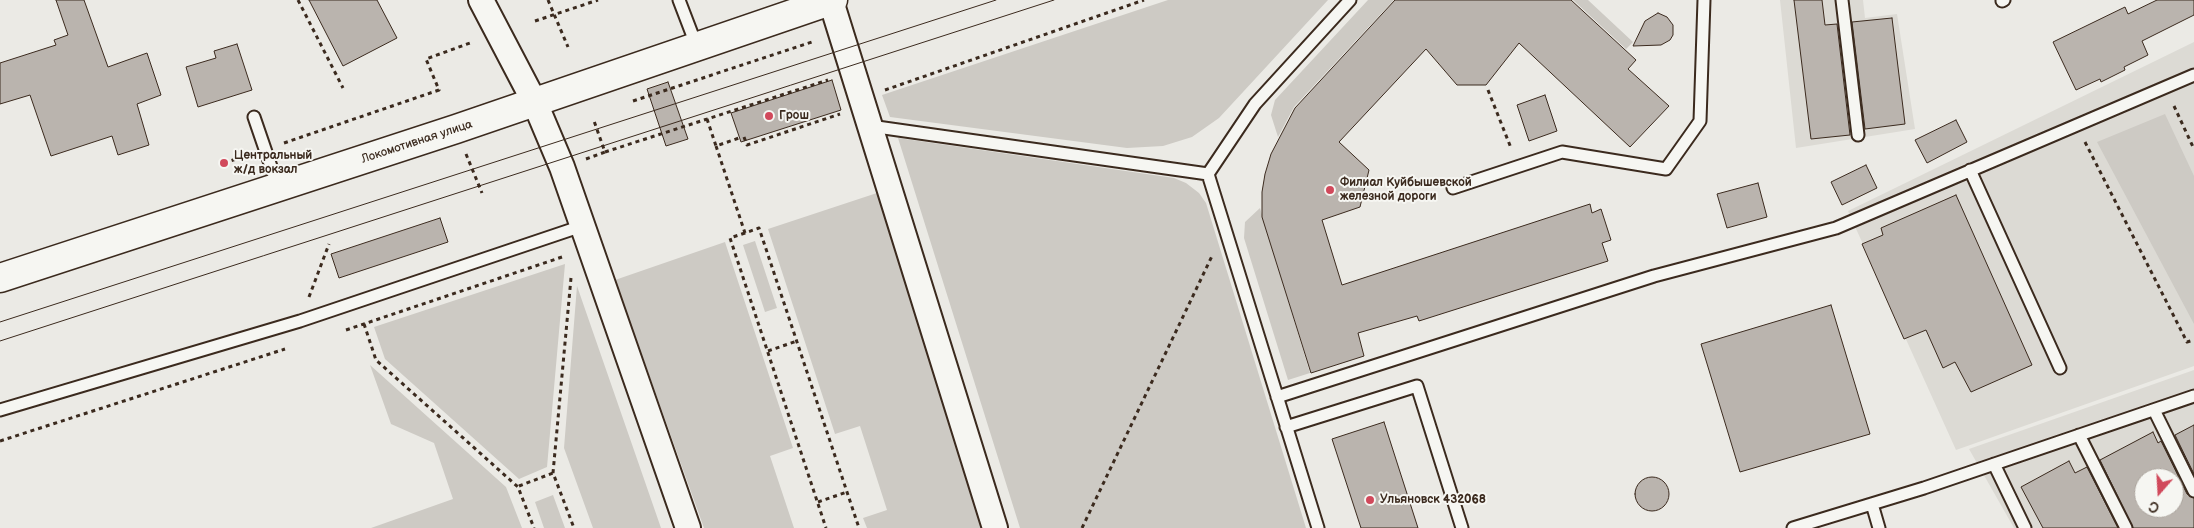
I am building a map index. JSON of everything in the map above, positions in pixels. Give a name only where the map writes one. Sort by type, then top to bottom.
[{"type":"main road","name":"Локомотивная улица","points":[[0,278],[535,103],[832,0]]},
{"type":"street","points":[[481,0],[535,103],[562,167],[688,528]]},
{"type":"street","points":[[832,0],[995,528]]},
{"type":"lane","points":[[679,0],[697,47]]},
{"type":"lane","points":[[1208,174],[1255,104],[1350,0]]},
{"type":"lane","points":[[1454,188],[1562,152],[1666,169],[1700,121],[1704,0]]},
{"type":"lane","points":[[1842,0],[1858,135]]},
{"type":"lane","points":[[1277,397],[1654,276],[1836,228],[2194,75]]},
{"type":"lane","points":[[865,110],[1208,174]]},
{"type":"lane","points":[[254,117],[278,187]]},
{"type":"lane","points":[[1970,170],[2060,368]]},
{"type":"lane","points":[[1208,174],[1318,528]]},
{"type":"lane","points":[[0,410],[300,321],[582,226]]},
{"type":"lane","points":[[1286,427],[1417,386],[1462,528]]},
{"type":"lane","points":[[1794,528],[1994,464],[2194,396]]},
{"type":"lane","points":[[2154,410],[2194,491]]},
{"type":"lane","points":[[2079,435],[2126,528]]},
{"type":"lane","points":[[1994,464],[2025,528]]},
{"type":"lane","points":[[1872,504],[1879,528]]},
{"type":"path","points":[[298,0],[343,88]]},
{"type":"path","points":[[548,0],[556,14],[568,47]]},
{"type":"path","points":[[535,21],[598,0]]},
{"type":"path","points":[[716,146],[742,138],[746,145],[865,110],[1144,0]]},
{"type":"path","points":[[632,102],[822,39]]},
{"type":"path","points":[[265,149],[440,90],[426,59],[470,43]]},
{"type":"path","points":[[562,167],[826,81]]},
{"type":"path","points":[[2165,87],[2194,149]]},
{"type":"path","points":[[1488,90],[1518,167]]},
{"type":"path","points":[[708,119],[745,233]]},
{"type":"path","points":[[594,120],[606,152]]},
{"type":"path","points":[[2076,124],[2187,342],[2194,340]]},
{"type":"path","points":[[757,137],[758,142]]},
{"type":"path","points":[[465,151],[482,193]]},
{"type":"path","points":[[826,528],[730,238],[760,228],[859,528]]},
{"type":"path","points":[[1082,528],[1225,228]]},
{"type":"path","points":[[572,272],[553,474],[574,528]]},
{"type":"path","points":[[364,324],[376,360],[518,487],[534,528]]},
{"type":"path","points":[[768,351],[797,342]]},
{"type":"path","points":[[518,487],[553,474]]},
{"type":"path","points":[[818,502],[847,492]]},
{"type":"shaded area","points":[[1168,0],[1328,0],[1219,118],[1192,137],[1163,146],[1127,148],[890,117],[882,95]]},
{"type":"shaded area","points":[[1368,0],[1394,0],[1294,107],[1278,137],[1271,115],[1275,100]]},
{"type":"shaded area","points":[[1573,0],[1588,0],[1633,42],[1626,49]]},
{"type":"shaded area","points":[[1780,0],[1863,0],[1865,18],[1897,14],[1915,129],[1796,148]]},
{"type":"shaded area","points":[[2194,42],[2194,366],[1956,450],[1848,211]]},
{"type":"shaded area","points":[[2165,114],[2194,176],[2194,324],[2097,142]]},
{"type":"shaded area","points":[[898,138],[1174,178],[1186,183],[1199,193],[1206,203],[1306,528],[1020,528]]},
{"type":"shaded area","points":[[880,192],[982,528],[867,528],[863,518],[887,510],[860,426],[835,434],[768,229]]},
{"type":"shaded area","points":[[1260,208],[1310,373],[1288,380],[1244,238],[1245,222]]},
{"type":"shaded area","points":[[755,241],[777,308],[765,312],[743,245]]},
{"type":"shaded area","points":[[725,242],[793,448],[770,456],[794,528],[704,528],[615,280]]},
{"type":"shaded area","points":[[565,264],[547,467],[519,479],[385,359],[374,327]]},
{"type":"shaded area","points":[[577,286],[661,528],[593,528],[564,448]]},
{"type":"shaded area","points":[[370,365],[506,487],[522,528],[371,528],[453,499],[434,443],[391,424]]},
{"type":"shaded area","points":[[2194,370],[2194,528],[2014,528],[1969,449]]},
{"type":"shaded area","points":[[553,495],[565,528],[544,528],[535,502]]},
{"type":"building","points":[[56,0],[84,0],[108,67],[147,53],[161,95],[137,104],[149,145],[118,155],[112,136],[51,156],[30,95],[0,104],[0,63],[56,45],[54,40],[68,35]]},
{"type":"building","points":[[309,0],[377,0],[397,38],[343,66]]},
{"type":"building","points":[[1395,0],[1571,0],[1636,60],[1628,69],[1669,106],[1630,147],[1519,43],[1486,85],[1457,85],[1426,49],[1339,142],[1369,170],[1360,207],[1322,220],[1342,285],[1590,204],[1592,213],[1601,209],[1611,240],[1602,243],[1608,261],[1419,321],[1417,316],[1358,333],[1364,356],[1311,373],[1262,217],[1262,192],[1265,174],[1271,154],[1295,108]]},
{"type":"building","points":[[1794,0],[1822,0],[1825,25],[1837,24],[1850,135],[1811,139]]},
{"type":"building","points":[[2157,0],[2194,0],[2194,15],[2142,41],[2148,55],[2124,67],[2125,70],[2101,82],[2100,79],[2076,90],[2053,42],[2125,7],[2128,14]]},
{"type":"building","points":[[1658,13],[1667,17],[1673,25],[1673,35],[1670,40],[1661,45],[1633,46],[1645,21]]},
{"type":"building","points":[[1892,18],[1905,124],[1865,129],[1852,22]]},
{"type":"building","points":[[237,44],[252,90],[198,107],[186,67],[216,58],[214,51]]},
{"type":"building","points":[[832,80],[841,110],[741,142],[731,113]]},
{"type":"building","points":[[668,82],[688,139],[666,146],[647,89]]},
{"type":"building","points":[[1545,95],[1557,131],[1529,141],[1517,105]]},
{"type":"building","points":[[1956,120],[1967,142],[1927,163],[1915,140]]},
{"type":"building","points":[[1866,165],[1877,188],[1842,205],[1831,182]]},
{"type":"building","points":[[1758,183],[1767,217],[1727,228],[1717,194]]},
{"type":"building","points":[[1956,195],[2032,365],[1971,392],[1955,362],[1943,368],[1926,330],[1904,339],[1862,244],[1883,235],[1881,228]]},
{"type":"building","points":[[440,218],[448,242],[339,278],[331,254]]},
{"type":"building","points":[[1831,305],[1870,434],[1740,472],[1701,344]]},
{"type":"building","points":[[1384,422],[1418,528],[1361,528],[1332,439]]},
{"type":"building","points":[[2194,425],[2194,474],[2175,435]]},
{"type":"building","points":[[2153,432],[2158,443],[2161,441],[2174,468],[2134,468],[2134,518],[2184,518],[2184,488],[2187,494],[2194,498],[2194,528],[2133,528],[2100,460]]},
{"type":"building","points":[[2069,461],[2075,473],[2087,467],[2118,528],[2043,528],[2021,487]]},
{"type":"building","points":[[1652,477],[1659,478],[1664,482],[1668,487],[1668,501],[1664,506],[1659,510],[1652,511],[1645,510],[1640,506],[1636,501],[1635,494],[1636,487],[1640,482],[1645,478]]},
{"type":"tram line","points":[[0,322],[996,0]]},
{"type":"tram line","points":[[0,341],[1054,0]]},
{"type":"place","name":"Грош","points":[[769,116]]},
{"type":"place","name":"Центральный ж/д вокзал","points":[[224,163]]},
{"type":"place","name":"Филиал Куйбышевской железной дороги","points":[[1330,190]]},
{"type":"place","name":"Ульяновск 432068","points":[[1370,500]]}]
